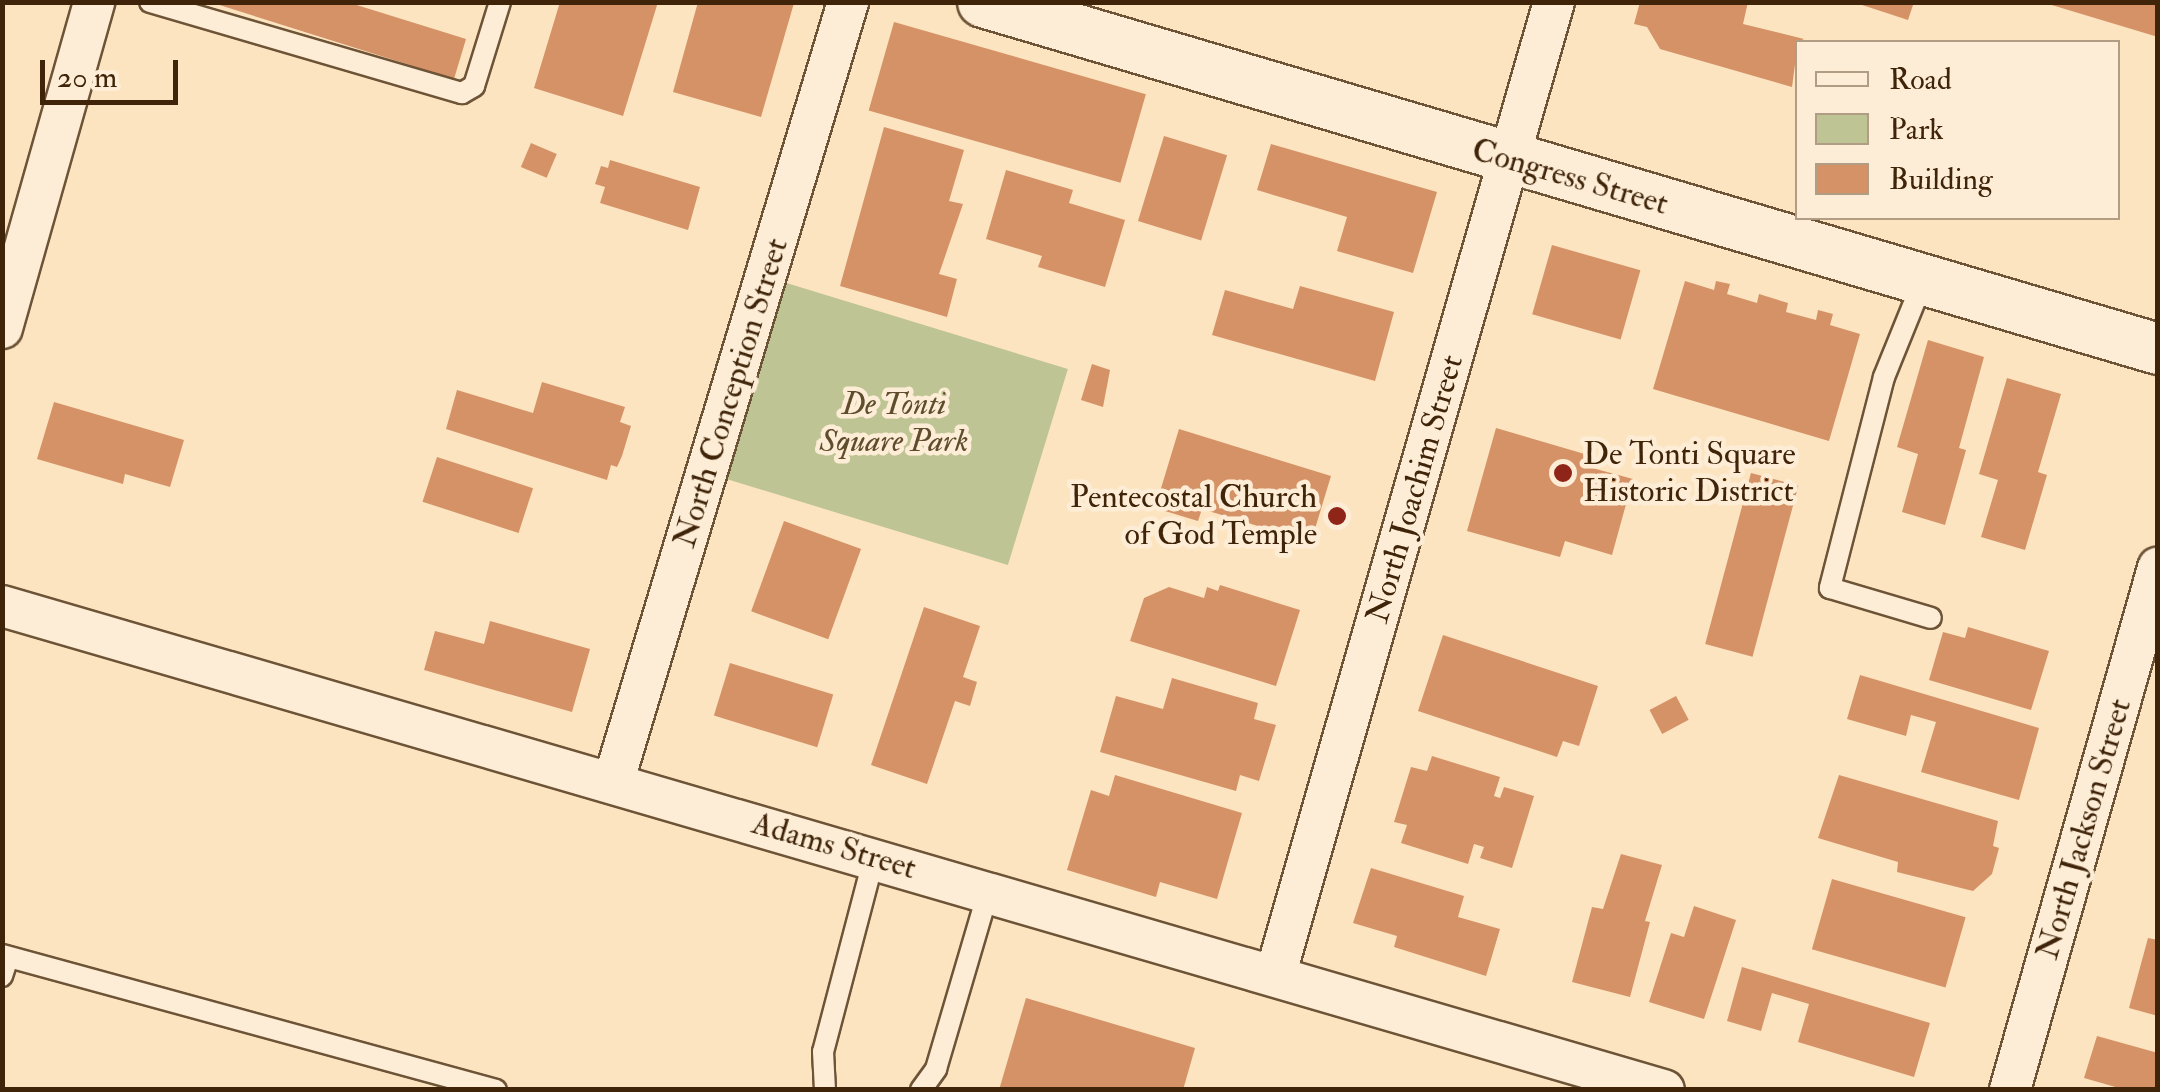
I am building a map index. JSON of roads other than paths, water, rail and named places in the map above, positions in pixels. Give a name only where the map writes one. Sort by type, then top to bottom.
[{"type":"street","points":[[2,328],[94,2]]},
{"type":"street","name":"North Conception Street","points":[[614,783],[848,2]]},
{"type":"street","name":"Congress Street","points":[[982,2],[2158,349]]},
{"type":"street","name":"North Joachim Street","points":[[1275,976],[1554,2]]},
{"type":"street","name":"North Jackson Street","points":[[2010,1090],[2158,568]]},
{"type":"street","name":"Adams Street","points":[[2,606],[1664,1090]]},
{"type":"lane","points":[[150,2],[462,93],[474,86],[500,2]]},
{"type":"lane","points":[[1924,281],[1884,377],[1830,588],[1931,618]]},
{"type":"lane","points":[[826,1090],[822,1052],[874,857]]},
{"type":"lane","points":[[921,1090],[936,1068],[988,892]]},
{"type":"lane","points":[[4,962],[496,1090]]},
{"type":"place","name":"De Tonti Square Historic District","points":[[1563,473]]},
{"type":"place","name":"Pentecostal Church of God Temple","points":[[1337,516]]},
{"type":"park label","name":"De Tonti Square Park","points":[[894,424]]}]
